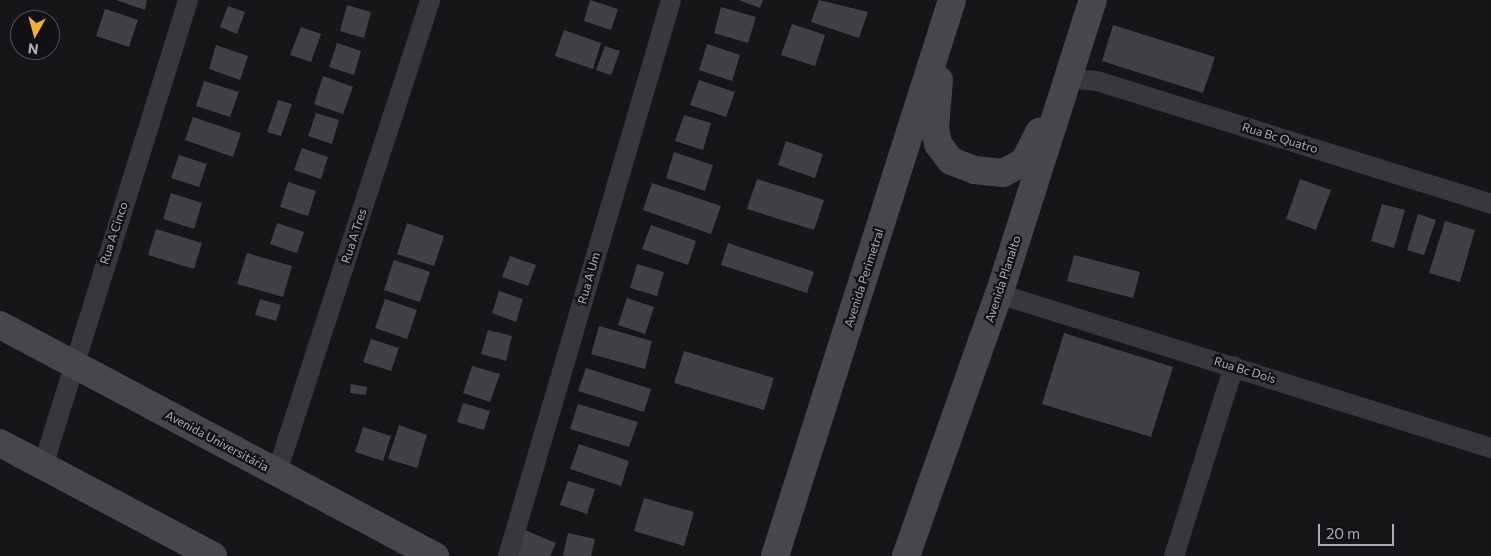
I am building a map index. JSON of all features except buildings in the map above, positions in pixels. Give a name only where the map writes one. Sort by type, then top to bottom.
[{"type":"main road","name":"Avenida Perimetral","points":[[774,556],[952,0]]},
{"type":"main road","name":"Avenida Planalto","points":[[906,556],[999,294],[1093,0]]},
{"type":"main road","points":[[942,34],[935,128],[938,144],[951,161],[974,170],[1003,173],[1024,162],[1067,78]]},
{"type":"main road","name":"Avenida Universitária","points":[[0,325],[435,556]]},
{"type":"main road","points":[[0,443],[213,556]]},
{"type":"street","name":"Rua A Cinco","points":[[43,466],[73,364],[188,0]]},
{"type":"street","name":"Rua A Tres","points":[[277,472],[430,0]]},
{"type":"street","name":"Rua A Um","points":[[508,556],[671,0]]},
{"type":"street","name":"Rua Bc Quatro","points":[[1067,78],[1097,81],[1491,204]]},
{"type":"street","name":"Rua Bc Dois","points":[[999,294],[1491,448]]},
{"type":"street","points":[[1174,556],[1234,366]]}]
